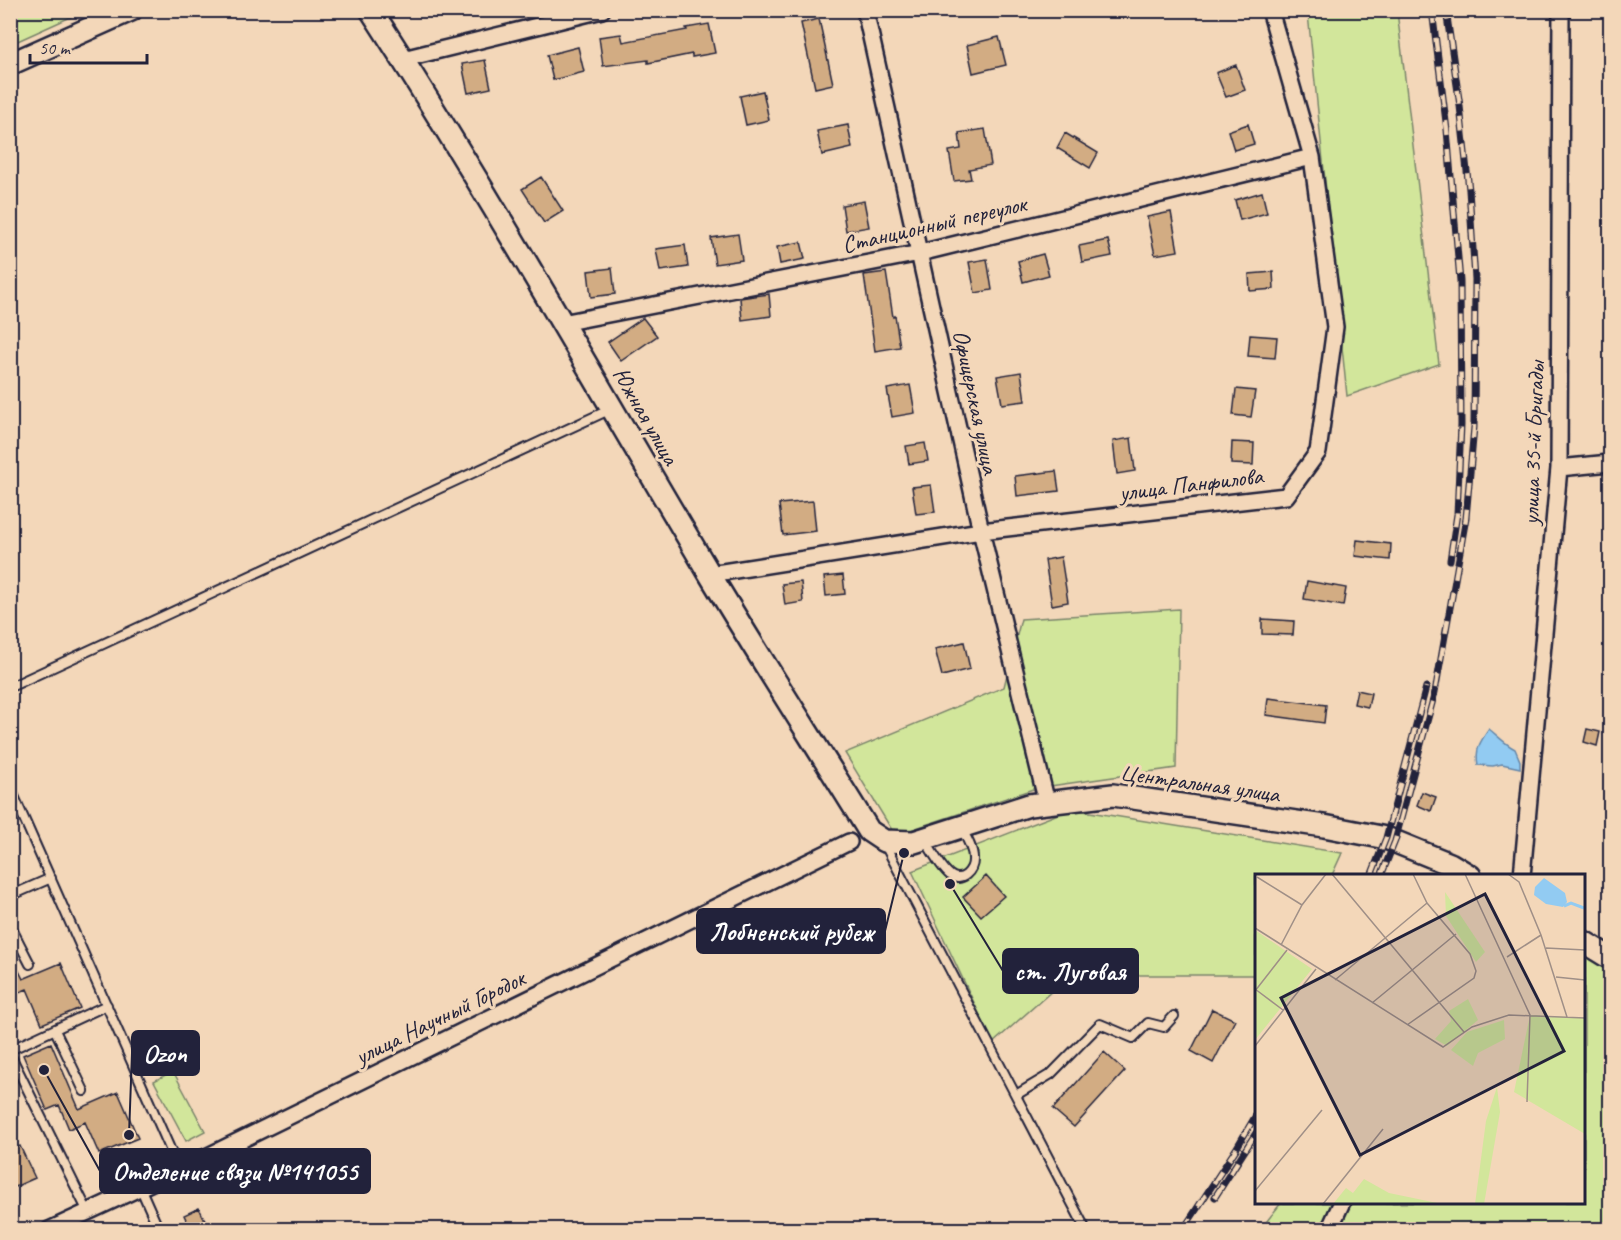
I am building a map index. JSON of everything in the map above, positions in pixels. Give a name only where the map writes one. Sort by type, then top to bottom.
[{"type":"street","points":[[10,64],[131,10]]},
{"type":"street","name":"Южная улица","points":[[371,10],[562,323],[710,574],[869,831],[884,841]]},
{"type":"street","points":[[403,59],[602,10]]},
{"type":"street","name":"Офицерская улица","points":[[865,10],[981,531],[1047,803]]},
{"type":"street","name":"улица Панфилова","points":[[710,574],[981,531],[1286,496],[1318,452],[1335,327],[1312,157],[1270,10]]},
{"type":"street","name":"улица 35-й Бригады","points":[[1522,874],[1558,468],[1561,10]]},
{"type":"street","name":"Станционный переулок","points":[[562,323],[920,253],[1312,157]]},
{"type":"street","points":[[1558,468],[1611,463]]},
{"type":"street","name":"Центральная улица","points":[[884,841],[914,842],[1029,805],[1113,795],[1324,826],[1395,841],[1450,864],[1467,874]]},
{"type":"street","name":"улица Научный Городок","points":[[49,1230],[179,1170],[849,842]]},
{"type":"street","points":[[1585,943],[1611,958]]},
{"type":"street","points":[[1329,1230],[1342,1204]]},
{"type":"lane","points":[[10,687],[613,408]]},
{"type":"lane","points":[[10,787],[179,1170]]},
{"type":"lane","points":[[923,839],[948,874],[957,879],[963,878],[971,869],[974,859],[960,826]]},
{"type":"lane","points":[[884,841],[1086,1230]]},
{"type":"lane","points":[[10,896],[51,878]]},
{"type":"lane","points":[[10,925],[30,964]]},
{"type":"lane","points":[[88,1212],[10,1052],[107,1005]]},
{"type":"lane","points":[[1016,1095],[1051,1074],[1100,1024],[1133,1038],[1149,1023],[1164,1027],[1174,1016]]},
{"type":"lane","points":[[55,1030],[84,1091]]},
{"type":"lane","points":[[140,1188],[159,1230]]},
{"type":"green space","points":[[11,10],[84,10],[84,11],[11,44]]},
{"type":"green space","points":[[1310,10],[1397,11],[1439,364],[1347,396],[1308,14]]},
{"type":"green space","points":[[1179,609],[1176,768],[1036,788],[895,835],[845,753],[1004,687],[1021,619]]},
{"type":"green space","points":[[1071,809],[1342,853],[1332,874],[1255,874],[1255,975],[1070,975],[993,1043],[912,871]]},
{"type":"green space","points":[[1585,943],[1610,958],[1610,1229],[1260,1230],[1280,1204],[1585,1204]]},
{"type":"green space","points":[[173,1071],[205,1131],[186,1141],[154,1081]]},
{"type":"water","points":[[1489,729],[1515,749],[1520,768],[1502,764],[1478,765],[1479,746]]},
{"type":"building","points":[[819,19],[833,84],[815,88],[801,23]]},
{"type":"building","points":[[709,24],[715,53],[692,57],[692,54],[648,63],[648,60],[603,66],[599,37],[621,34],[623,42]]},
{"type":"building","points":[[999,37],[1006,65],[973,73],[967,45]]},
{"type":"building","points":[[578,47],[584,72],[553,80],[547,55]]},
{"type":"building","points":[[485,60],[491,88],[468,93],[462,64]]},
{"type":"building","points":[[1236,65],[1245,90],[1226,97],[1216,73]]},
{"type":"building","points":[[763,91],[769,120],[746,125],[740,96]]},
{"type":"building","points":[[1248,124],[1254,144],[1234,150],[1228,131]]},
{"type":"building","points":[[848,125],[852,148],[822,155],[817,131]]},
{"type":"building","points":[[985,129],[991,165],[969,169],[971,179],[954,181],[949,151],[961,149],[959,133]]},
{"type":"building","points":[[1065,133],[1098,153],[1090,168],[1057,148]]},
{"type":"building","points":[[541,177],[563,211],[544,223],[522,189]]},
{"type":"building","points":[[1262,192],[1267,213],[1240,220],[1235,200]]},
{"type":"building","points":[[864,201],[869,227],[846,231],[842,205]]},
{"type":"building","points":[[1171,212],[1178,251],[1155,255],[1147,217]]},
{"type":"building","points":[[738,234],[742,260],[715,264],[711,238]]},
{"type":"building","points":[[1108,240],[1112,256],[1082,262],[1079,246]]},
{"type":"building","points":[[801,242],[805,259],[780,264],[777,247]]},
{"type":"building","points":[[685,245],[688,267],[660,271],[656,249]]},
{"type":"building","points":[[1043,254],[1049,275],[1023,282],[1018,261]]},
{"type":"building","points":[[987,259],[992,290],[975,293],[969,262]]},
{"type":"building","points":[[612,268],[615,294],[591,297],[588,271]]},
{"type":"building","points":[[886,272],[900,347],[875,351],[864,275]]},
{"type":"building","points":[[1273,272],[1274,289],[1250,291],[1249,274]]},
{"type":"building","points":[[769,294],[771,316],[742,320],[740,298]]},
{"type":"building","points":[[643,318],[657,336],[621,361],[608,342]]},
{"type":"building","points":[[1250,335],[1277,337],[1275,358],[1248,356]]},
{"type":"building","points":[[1021,372],[1025,401],[1002,404],[997,376]]},
{"type":"building","points":[[910,385],[915,413],[892,417],[887,389]]},
{"type":"building","points":[[1236,389],[1255,391],[1251,417],[1233,415]]},
{"type":"building","points":[[1131,438],[1135,471],[1117,474],[1113,441]]},
{"type":"building","points":[[1232,442],[1254,443],[1253,465],[1231,464]]},
{"type":"building","points":[[925,443],[928,461],[909,464],[906,446]]},
{"type":"building","points":[[1056,471],[1059,491],[1017,496],[1015,476]]},
{"type":"building","points":[[931,485],[935,512],[916,514],[912,487]]},
{"type":"building","points":[[813,501],[816,531],[783,535],[779,504]]},
{"type":"building","points":[[1357,540],[1391,544],[1390,560],[1355,556]]},
{"type":"building","points":[[1061,557],[1068,602],[1052,605],[1045,560]]},
{"type":"building","points":[[843,575],[845,594],[826,596],[824,577]]},
{"type":"building","points":[[1307,581],[1346,588],[1343,606],[1304,599]]},
{"type":"building","points":[[801,582],[803,602],[785,605],[782,584]]},
{"type":"building","points":[[1262,619],[1294,621],[1293,635],[1262,634]]},
{"type":"building","points":[[964,642],[970,669],[942,676],[935,649]]},
{"type":"building","points":[[1357,690],[1371,693],[1368,707],[1354,704]]},
{"type":"building","points":[[1268,698],[1326,705],[1324,723],[1266,715]]},
{"type":"building","points":[[1587,729],[1600,732],[1597,746],[1584,742]]},
{"type":"building","points":[[1422,792],[1436,797],[1431,811],[1417,805]]},
{"type":"building","points":[[986,876],[1004,896],[981,916],[963,897]]},
{"type":"building","points":[[10,953],[23,979],[61,963],[80,1008],[42,1024],[27,989],[10,996]]},
{"type":"building","points":[[1212,1009],[1235,1020],[1213,1063],[1191,1051]]},
{"type":"building","points":[[51,1043],[79,1109],[118,1092],[138,1138],[99,1154],[85,1122],[69,1129],[59,1105],[47,1110],[23,1055]]},
{"type":"building","points":[[1104,1052],[1125,1071],[1074,1127],[1053,1109]]},
{"type":"building","points":[[20,1146],[35,1178],[10,1189],[10,1150]]},
{"type":"building","points":[[199,1208],[210,1230],[191,1230],[184,1215]]},
{"type":"railway","points":[[1432,10],[1447,130],[1460,281],[1461,425],[1457,514],[1450,560]]},
{"type":"railway","points":[[1382,874],[1395,841],[1435,692],[1466,518],[1474,427],[1475,279],[1460,106],[1446,10]]},
{"type":"railway","points":[[1372,874],[1386,838],[1426,687]]},
{"type":"railway","points":[[1183,1230],[1255,1117]]},
{"type":"railway","points":[[1215,1197],[1255,1135]]},
{"type":"place","name":"Лобненский рубеж","points":[[904,853]]},
{"type":"place","name":"ст. Луговая","points":[[950,884]]},
{"type":"place","name":"Отделение связи №141055","points":[[44,1070]]},
{"type":"place","name":"Ozon","points":[[129,1135]]}]
